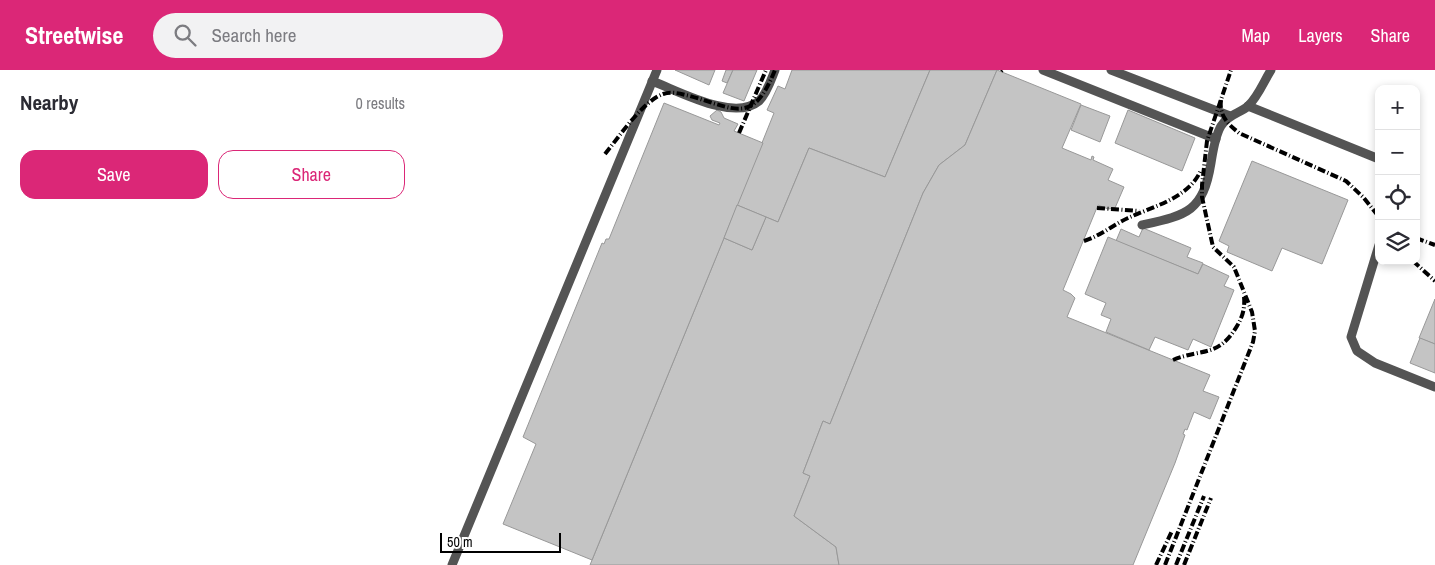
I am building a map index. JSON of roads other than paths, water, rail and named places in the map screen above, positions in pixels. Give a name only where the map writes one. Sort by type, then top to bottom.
[{"type":"lane","points":[[452,565],[657,70]]},
{"type":"lane","points":[[652,80],[729,109],[741,109],[759,100],[767,90],[775,70]]},
{"type":"lane","points":[[1043,70],[1216,139]]},
{"type":"lane","points":[[1111,70],[1230,116]]},
{"type":"lane","points":[[1142,225],[1177,217],[1197,205],[1207,183],[1216,139],[1221,125],[1230,116],[1248,106],[1271,70]]},
{"type":"lane","points":[[1248,106],[1375,157]]},
{"type":"lane","points":[[1375,258],[1351,337],[1357,351],[1375,362],[1435,387]]},
{"type":"railway","points":[[739,133],[766,70]]},
{"type":"railway","points":[[605,154],[624,129],[647,104],[663,94],[670,93],[690,96],[731,108],[751,106],[759,99],[775,70]]},
{"type":"railway","points":[[1165,565],[1253,342],[1255,331],[1252,312],[1234,267],[1213,247],[1202,197],[1207,141],[1231,70]]},
{"type":"railway","points":[[1221,100],[1223,115],[1228,123],[1239,133],[1346,181],[1375,212]]},
{"type":"railway","points":[[1084,241],[1128,218],[1170,200],[1188,188],[1201,170]]},
{"type":"railway","points":[[1097,208],[1139,211]]},
{"type":"railway","points":[[1420,239],[1435,245]]},
{"type":"railway","points":[[1417,265],[1435,281]]},
{"type":"railway","points":[[1173,360],[1216,348],[1223,343],[1241,319],[1244,308],[1244,296]]},
{"type":"railway","points":[[1176,565],[1204,496]]},
{"type":"railway","points":[[1184,565],[1211,498]]},
{"type":"railway","points":[[1156,565],[1172,531]]}]
